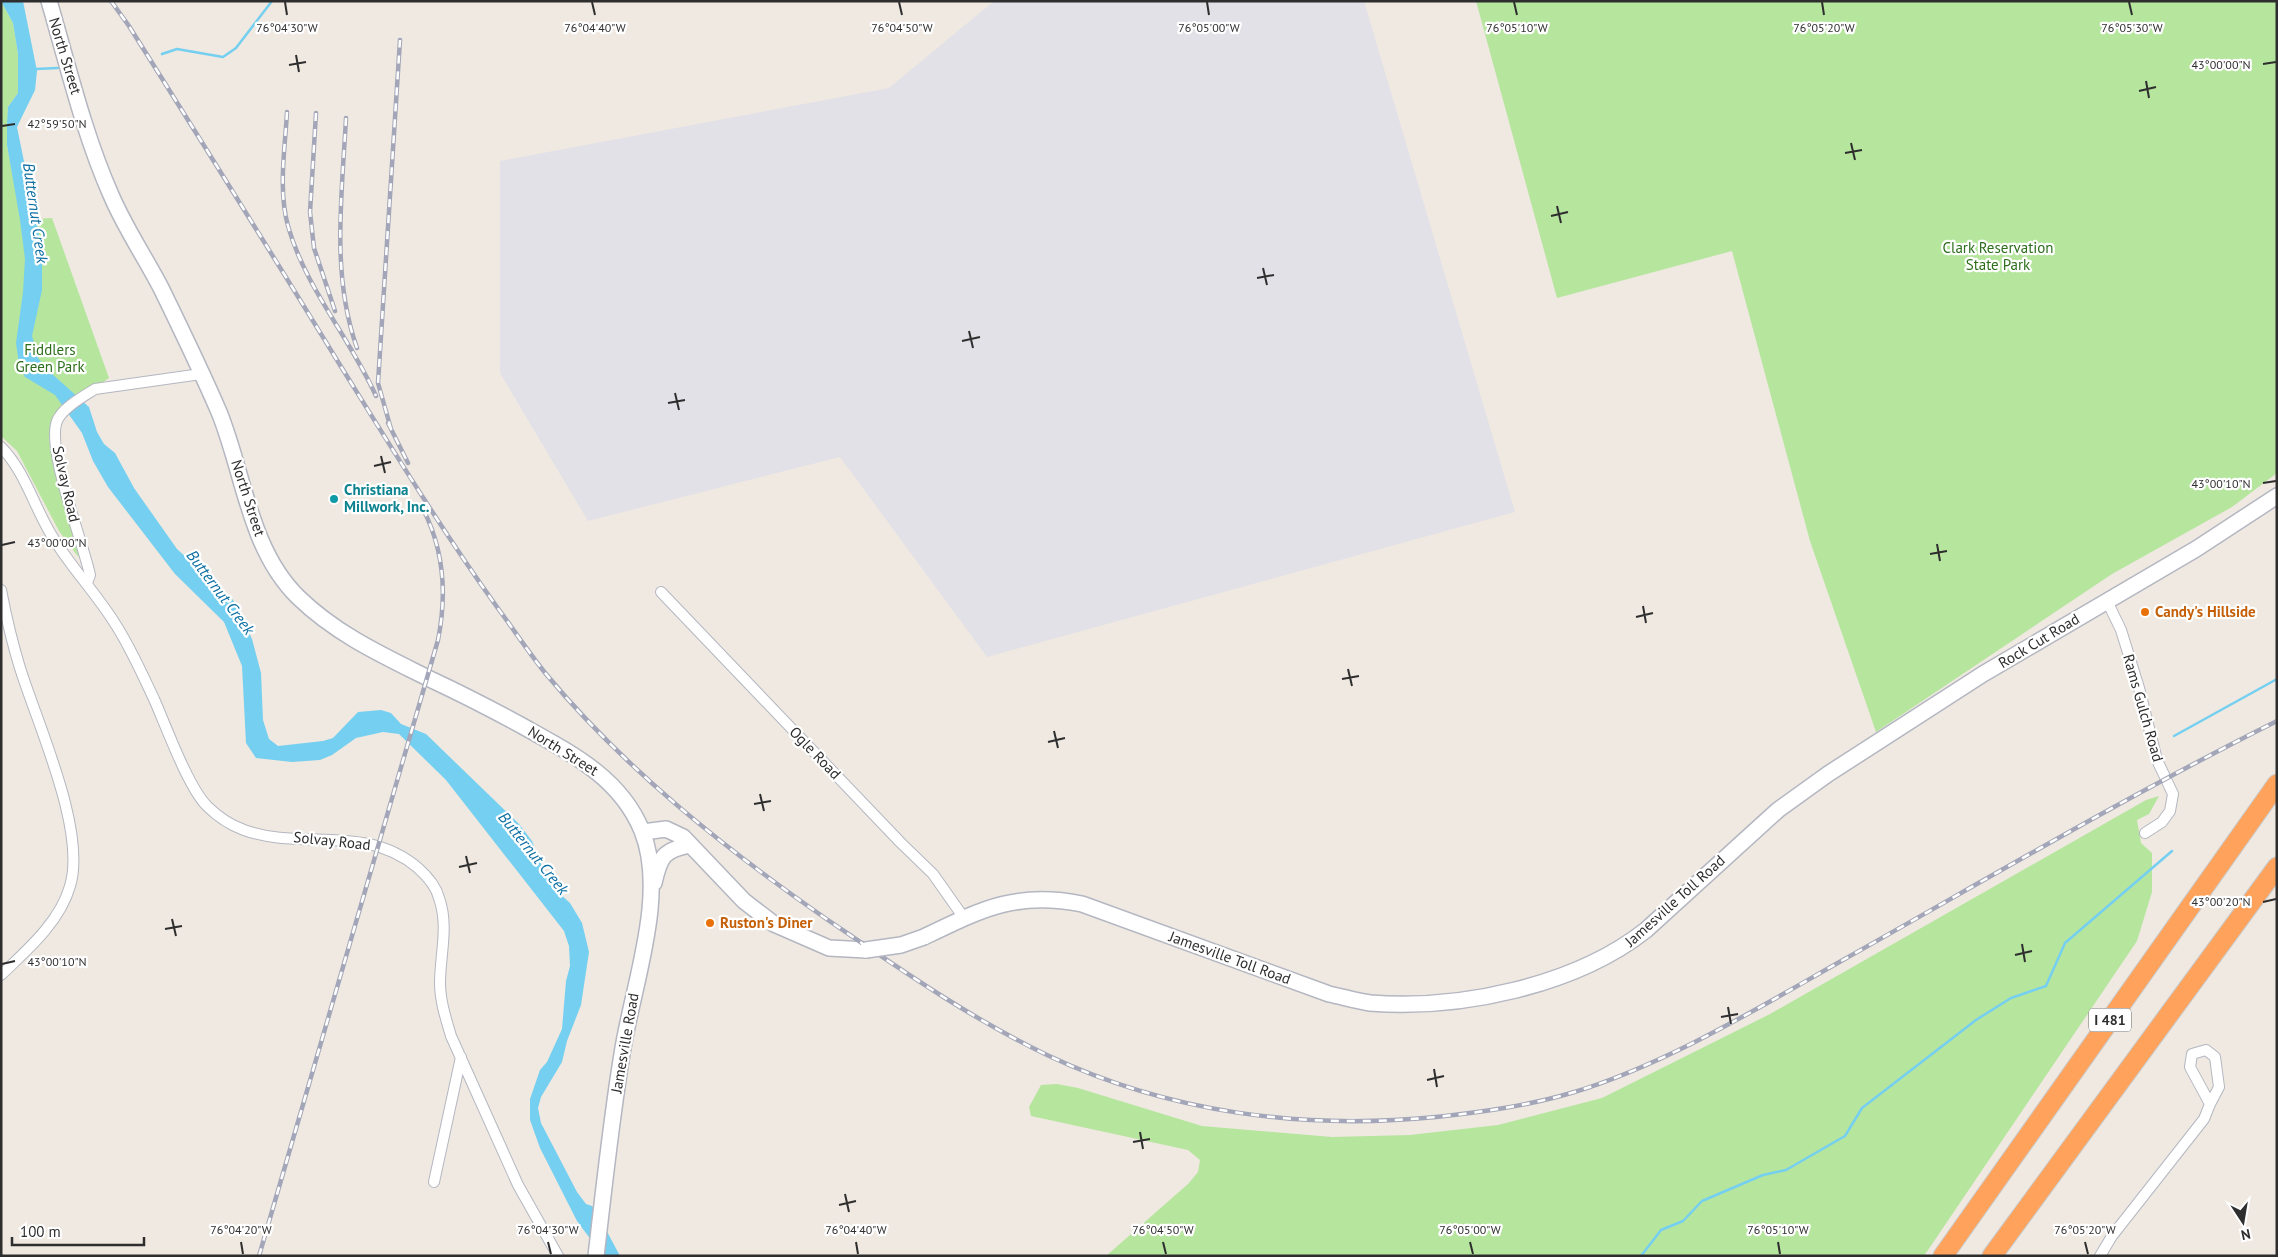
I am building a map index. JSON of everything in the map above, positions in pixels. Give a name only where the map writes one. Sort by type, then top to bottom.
[{"type":"highway","name":"I 481","points":[[1943,1256],[2277,784]]},
{"type":"highway","name":"I 481","points":[[1992,1256],[2277,867]]},
{"type":"street","name":"North Street","points":[[49,1],[110,195],[160,288],[202,374],[231,444],[261,541],[270,559],[296,595],[326,622],[366,647],[482,704],[590,766],[622,796],[632,809],[643,832]]},
{"type":"street","name":"Solvay Road","points":[[87,583],[90,575],[64,487],[55,441],[54,430],[57,419],[82,397],[95,389],[202,374]]},
{"type":"street","name":"Solvay Road","points":[[1,447],[14,463],[51,535],[115,624],[153,698],[195,790],[205,804],[223,819],[245,830],[273,836],[343,840],[386,849],[407,859],[433,885],[439,896],[444,923],[440,984],[444,1012],[498,1144],[518,1185],[558,1256]]},
{"type":"street","name":"Rock Cut Road","points":[[1804,791],[1983,674],[2196,549],[2277,496]]},
{"type":"street","points":[[1,590],[20,668],[59,784],[71,833],[74,859],[71,885],[52,920],[1,975]]},
{"type":"street","name":"Ogle Road","points":[[662,592],[901,843],[933,874],[964,918]]},
{"type":"street","name":"Rams Gulch Road","points":[[2107,600],[2121,630],[2139,688],[2157,760],[2173,794],[2170,811],[2162,822],[2145,833]]},
{"type":"street","name":"Jamesville Toll Road","points":[[643,832],[666,829],[683,837],[764,918],[801,938],[823,946],[844,950],[876,950],[901,945],[924,937],[964,918],[1010,902],[1057,899],[1082,904],[1329,994],[1368,1002],[1408,1005],[1461,999],[1547,981],[1595,963],[1624,947],[1778,810],[1804,791]]},
{"type":"street","name":"Jamesville Road","points":[[596,1256],[622,1050],[651,896],[649,852],[643,832]]},
{"type":"street","points":[[651,896],[656,872],[663,858],[671,849],[690,845]]},
{"type":"street","points":[[2100,1256],[2112,1236],[2204,1119],[2210,1104],[2212,1104],[2219,1088],[2216,1060],[2211,1052],[2198,1051],[2190,1057],[2190,1067],[2210,1104]]},
{"type":"street","points":[[434,1182],[461,1057]]},
{"type":"shaded area","points":[[994,1],[1364,1],[1515,512],[987,657],[840,457],[588,521],[500,373],[500,161],[889,88]]},
{"type":"green space","name":"Fiddlers Green Park","points":[[1,1],[13,23],[18,54],[18,93],[8,107],[7,145],[21,220],[52,218],[109,378],[53,416],[49,439],[79,558],[59,531],[17,451],[1,436]]},
{"type":"green space","name":"Clark Reservation State Park","points":[[1476,1],[2277,1],[2277,473],[2232,507],[2112,574],[1876,732],[1810,541],[1732,251],[1557,298]]},
{"type":"green space","points":[[2159,796],[2149,814],[2137,820],[2141,843],[2152,853],[2152,892],[2137,941],[1924,1256],[1106,1256],[1188,1184],[1198,1172],[1200,1160],[1188,1150],[1031,1116],[1029,1107],[1041,1085],[1057,1084],[1078,1088],[1202,1126],[1332,1137],[1410,1135],[1498,1125],[1602,1098],[1770,1014],[2146,800]]},
{"type":"water","name":"Butternut Creek","points":[[1,1],[23,1],[37,71],[35,90],[17,127],[42,250],[42,290],[32,336],[38,358],[51,373],[89,407],[97,432],[104,444],[115,453],[134,488],[177,549],[233,600],[252,639],[261,673],[263,720],[269,739],[278,746],[323,741],[333,738],[358,712],[381,710],[391,713],[401,724],[426,734],[519,824],[532,841],[545,874],[558,892],[570,903],[582,923],[589,952],[581,1005],[567,1041],[562,1062],[541,1097],[538,1108],[541,1123],[577,1192],[586,1204],[592,1206],[596,1211],[620,1256],[603,1256],[577,1221],[540,1148],[530,1120],[530,1099],[540,1070],[547,1062],[562,1029],[566,981],[570,966],[569,946],[564,931],[446,780],[399,734],[383,732],[356,738],[332,755],[320,760],[292,762],[256,758],[246,743],[242,666],[224,622],[175,574],[108,487],[93,461],[82,433],[55,395],[25,377],[19,364],[16,343],[23,292],[25,259],[7,145],[8,107],[18,93],[18,54],[13,23]]},
{"type":"waterway","points":[[162,54],[177,49],[223,57],[236,48],[272,1]]},
{"type":"waterway","points":[[35,69],[58,68]]},
{"type":"waterway","points":[[2174,736],[2277,679]]},
{"type":"waterway","points":[[1641,1256],[1661,1230],[1683,1221],[1702,1201],[1763,1175],[1786,1170],[1845,1136],[1862,1108],[1976,1020],[2011,998],[2046,986],[2065,943],[2172,851]]},
{"type":"railway","points":[[111,1],[129,26],[436,518],[476,578],[534,658],[577,709],[642,774],[713,835],[787,891],[879,955],[933,991],[1018,1040],[1093,1075],[1141,1091],[1189,1104],[1237,1113],[1336,1121],[1436,1117],[1487,1111],[1571,1093],[1641,1067],[1710,1034],[2113,808],[2277,721]]},
{"type":"railway","points":[[391,429],[378,383],[400,40]]},
{"type":"railway","points":[[287,112],[283,198],[288,226],[305,270],[376,396]]},
{"type":"railway","points":[[316,113],[310,212],[314,248],[335,311]]},
{"type":"railway","points":[[346,118],[341,205],[341,263],[349,320],[357,348]]},
{"type":"railway","points":[[388,423],[408,463]]},
{"type":"railway","points":[[259,1256],[438,640],[443,590],[442,573],[435,540],[423,509]]},
{"type":"place","name":"Christiana Millwork, Inc.","points":[[334,499]]},
{"type":"place","name":"Candy's Hillside","points":[[2145,612]]},
{"type":"place","name":"Ruston's Diner","points":[[710,923]]}]
